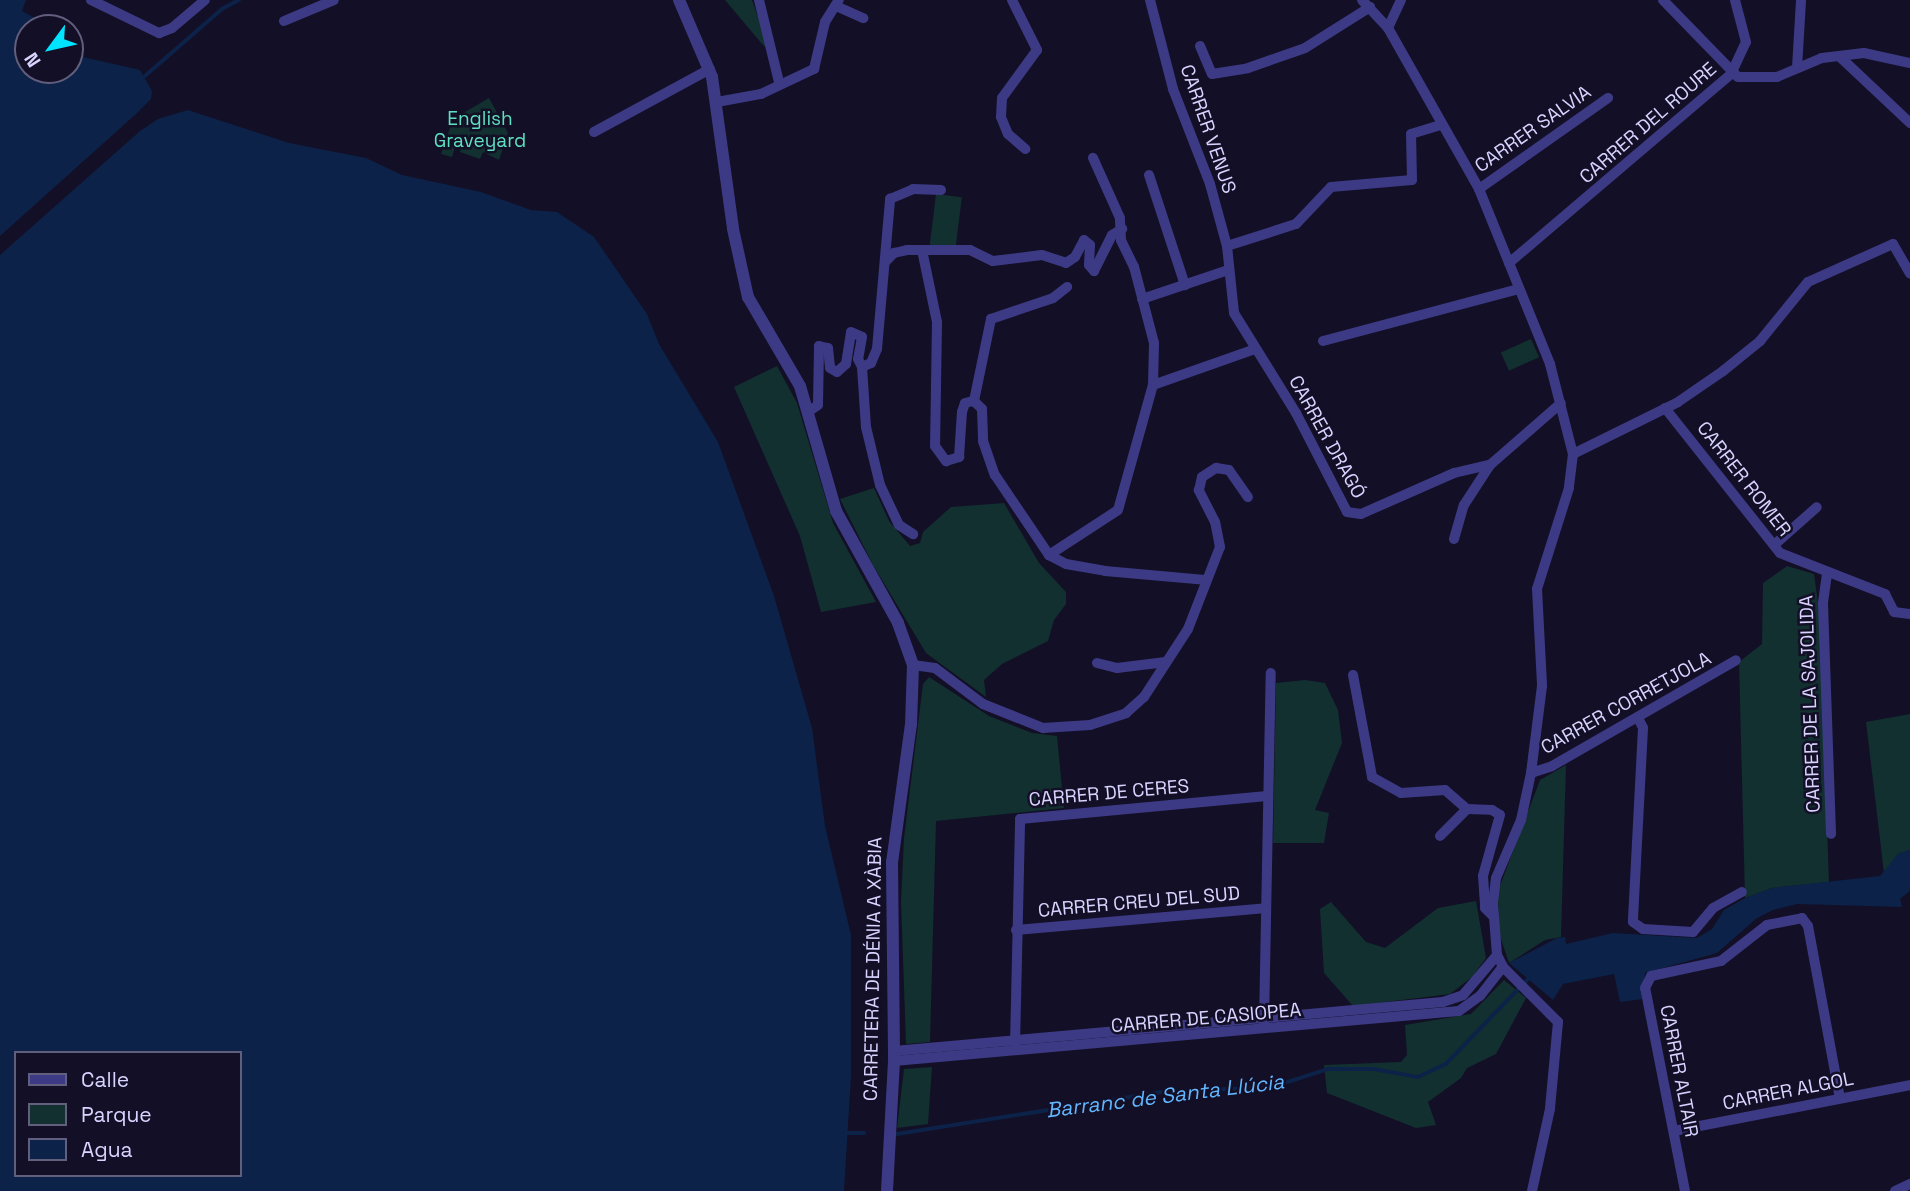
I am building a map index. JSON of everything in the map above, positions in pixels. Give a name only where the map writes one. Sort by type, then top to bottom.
[{"type":"street","points":[[91,0],[116,16],[164,32],[205,0]]},
{"type":"street","points":[[284,21],[334,0]]},
{"type":"street","name":"CARRETERA DE DÉNIA A XÀBIA","points":[[679,0],[710,69],[717,102],[733,229],[748,298],[790,366],[808,412],[840,519],[898,623],[913,665],[911,724],[892,862],[894,1056],[887,1191]]},
{"type":"street","points":[[758,0],[779,82]]},
{"type":"street","points":[[1012,0],[1037,50],[1002,97],[1001,117],[1008,134],[1025,149]]},
{"type":"street","name":"CARRER VENUS","points":[[1150,0],[1173,89],[1210,184],[1227,246],[1228,270]]},
{"type":"street","points":[[1388,28],[1401,0]]},
{"type":"street","points":[[1663,0],[1731,74],[1746,42],[1735,0]]},
{"type":"street","points":[[1797,68],[1801,0]]},
{"type":"street","points":[[717,102],[761,94],[779,82],[814,69],[825,22],[837,3],[863,18]]},
{"type":"street","points":[[1200,46],[1212,74],[1248,68],[1306,48],[1366,4],[1388,28],[1440,125],[1479,189],[1561,403],[1573,454],[1569,488],[1537,589],[1542,686],[1531,773],[1521,820],[1496,878],[1493,916],[1497,956],[1506,970],[1553,1014],[1558,1027],[1550,1109],[1532,1191]]},
{"type":"street","name":"CARRER DEL ROURE","points":[[1509,263],[1731,74],[1769,78],[1839,56],[1870,53],[1910,63]]},
{"type":"street","points":[[1839,56],[1910,123]]},
{"type":"street","points":[[594,132],[710,69]]},
{"type":"street","name":"CARRER SALVIA","points":[[1479,189],[1608,98]]},
{"type":"street","points":[[1227,246],[1296,224],[1331,187],[1415,177],[1410,134],[1440,125]]},
{"type":"street","points":[[1049,555],[1118,510],[1153,385],[1154,343],[1122,229],[1093,158]]},
{"type":"street","points":[[1149,175],[1185,285]]},
{"type":"street","points":[[862,367],[871,363],[877,349],[890,200],[912,189],[941,190]]},
{"type":"street","points":[[885,262],[894,253],[970,250],[1000,262],[1042,255],[1066,263],[1075,257],[1084,240],[1090,245],[1089,265],[1094,271],[1112,235],[1122,229]]},
{"type":"street","points":[[1573,454],[1665,408],[1752,348],[1808,282],[1890,244],[1897,247],[1910,274]]},
{"type":"street","points":[[922,250],[937,322],[935,446],[942,460],[953,462],[959,457],[963,406],[974,401]]},
{"type":"street","points":[[1142,299],[1228,270]]},
{"type":"street","name":"CARRER DRAGÓ","points":[[1228,270],[1234,313],[1351,515],[1454,473],[1490,464],[1516,446],[1529,426],[1561,403]]},
{"type":"street","points":[[974,401],[990,319],[1053,298],[1067,287]]},
{"type":"street","points":[[1323,341],[1518,289]]},
{"type":"street","points":[[808,412],[818,405],[819,346],[828,348],[830,368],[841,372],[846,364],[848,334],[856,332],[862,337],[858,359],[862,367],[866,427],[880,485],[899,525],[913,534]]},
{"type":"street","points":[[1153,385],[1255,349]]},
{"type":"street","points":[[974,401],[982,409],[983,441],[990,466],[1022,521],[1049,555],[1092,569],[1205,580]]},
{"type":"street","name":"CARRER ROMER","points":[[1665,408],[1774,545],[1792,560],[1885,594],[1894,612],[1910,614]]},
{"type":"street","points":[[1454,539],[1464,505],[1490,464]]},
{"type":"street","points":[[913,665],[935,668],[1008,716],[1060,729],[1090,725],[1130,710],[1188,629],[1220,547],[1215,522],[1201,497],[1202,477],[1216,468],[1229,470],[1248,497]]},
{"type":"street","points":[[1774,545],[1817,507]]},
{"type":"street","name":"CARRER DE LA SAJOLIDA","points":[[1828,574],[1823,604],[1831,834]]},
{"type":"street","name":"CARRER CORRETJOLA","points":[[1531,773],[1552,766],[1736,660]]},
{"type":"street","points":[[1097,663],[1116,668],[1166,662]]},
{"type":"street","points":[[1264,1025],[1271,673]]},
{"type":"street","points":[[1353,675],[1370,775],[1401,793],[1444,790],[1467,809],[1492,810],[1500,816],[1483,876],[1485,908],[1493,916]]},
{"type":"street","points":[[1638,718],[1643,728],[1633,922],[1643,929],[1693,932],[1713,908],[1742,892]]},
{"type":"street","name":"CARRER DE CERES","points":[[1015,1046],[1020,819],[1267,796]]},
{"type":"street","points":[[1440,836],[1467,809]]},
{"type":"street","name":"CARRER CREU DEL SUD","points":[[1016,930],[1266,908]]},
{"type":"street","name":"CARRER ALTAIR","points":[[1685,1191],[1645,988],[1647,979],[1721,961],[1762,928],[1784,920],[1802,918],[1808,926],[1840,1098]]},
{"type":"street","name":"CARRER DE CASIOPEA","points":[[1264,1025],[1454,1000],[1472,987],[1497,956]]},
{"type":"street","name":"CARRER DE CASIOPEA","points":[[894,1056],[1459,1011],[1480,996],[1506,970]]},
{"type":"street","name":"CARRER ALGOL","points":[[1674,1131],[1910,1086]]},
{"type":"street","points":[[1895,1191],[1910,1184]]},
{"type":"green space","points":[[725,0],[752,0],[770,51],[762,44]]},
{"type":"green space","name":"English Graveyard","points":[[489,98],[508,133],[499,160],[483,152],[480,159],[460,152],[461,146],[456,144],[452,157],[441,154],[453,119]]},
{"type":"green space","points":[[936,194],[962,197],[956,248],[930,245]]},
{"type":"green space","points":[[1531,339],[1539,357],[1509,371],[1501,352]]},
{"type":"green space","points":[[777,366],[797,403],[833,523],[876,602],[821,612],[800,536],[734,387]]},
{"type":"green space","points":[[874,488],[889,521],[910,546],[920,543],[923,532],[951,507],[1004,503],[1039,563],[1066,592],[1066,604],[1054,620],[1048,641],[1002,664],[984,680],[986,697],[926,653],[873,565],[840,499]]},
{"type":"green space","points":[[1787,566],[1814,574],[1819,610],[1829,882],[1772,888],[1745,898],[1739,662],[1762,644],[1763,583]]},
{"type":"green space","points":[[929,677],[989,716],[1032,733],[1057,736],[1064,808],[936,821],[930,1042],[906,1044],[901,902],[904,838],[923,684]]},
{"type":"green space","points":[[1305,680],[1325,683],[1338,710],[1342,743],[1315,810],[1329,813],[1324,843],[1273,843],[1276,683]]},
{"type":"green space","points":[[1910,714],[1910,850],[1898,854],[1884,873],[1866,722]]},
{"type":"green space","points":[[1566,765],[1561,937],[1545,940],[1509,963],[1499,933],[1498,891],[1540,780]]},
{"type":"green space","points":[[1476,901],[1486,958],[1472,977],[1450,994],[1353,1006],[1324,973],[1320,909],[1331,902],[1366,942],[1385,948],[1438,908]]},
{"type":"green space","points":[[1504,980],[1526,998],[1496,1054],[1467,1068],[1461,1078],[1428,1102],[1436,1125],[1416,1128],[1327,1093],[1324,1065],[1401,1062],[1407,1055],[1405,1025],[1471,1014]]},
{"type":"green space","points":[[932,1067],[928,1124],[897,1128],[904,1069]]},
{"type":"water","points":[[0,0],[26,0],[22,11],[28,14],[14,14],[14,84],[84,84],[84,57],[140,70],[152,91],[151,99],[136,114],[0,236]]},
{"type":"water","points":[[188,110],[289,143],[366,158],[402,175],[481,192],[531,210],[557,212],[594,237],[647,314],[659,344],[718,442],[774,596],[812,728],[825,826],[851,935],[851,1076],[844,1191],[0,1191],[0,255],[140,131],[158,119]]},
{"type":"water","points":[[1910,850],[1910,891],[1900,899],[1902,907],[1797,904],[1773,910],[1757,918],[1717,953],[1645,973],[1643,999],[1620,1002],[1614,974],[1563,984],[1553,1000],[1509,963],[1557,938],[1565,937],[1566,944],[1613,933],[1697,938],[1712,929],[1724,910],[1745,898],[1772,888],[1880,876],[1898,854]]},
{"type":"waterway","points":[[145,76],[222,9],[239,0]]},
{"type":"waterway","name":"Barranc de Santa Llúcia","points":[[897,1134],[1163,1092],[1272,1087],[1328,1069],[1374,1069],[1418,1077],[1446,1064],[1531,976]]},
{"type":"waterway","name":"Barranc de Santa Llúcia","points":[[845,1133],[864,1133]]}]
